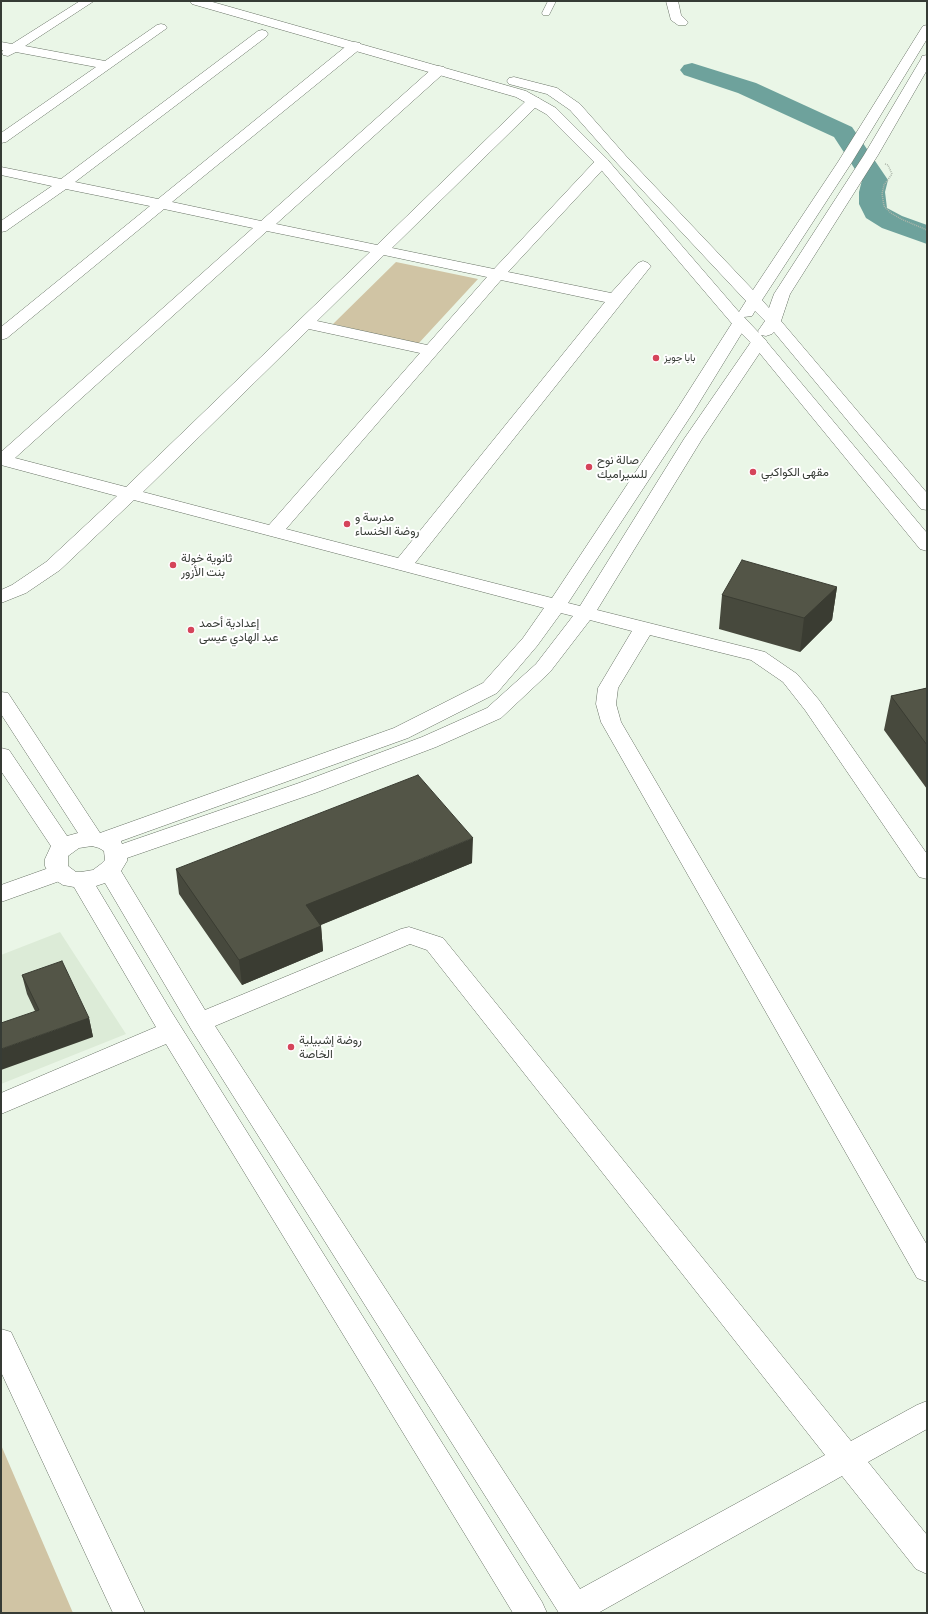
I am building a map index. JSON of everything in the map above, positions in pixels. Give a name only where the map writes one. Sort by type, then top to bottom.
[{"type":"street","points":[[1,56],[7,47],[88,1]]},
{"type":"street","points":[[196,1],[522,94],[551,111],[602,162],[740,323],[759,342],[927,545]]},
{"type":"street","points":[[233,1],[476,72],[552,91],[575,107],[621,159],[773,321],[927,505]]},
{"type":"street","points":[[672,1],[675,17],[682,22]]},
{"type":"street","points":[[1,139],[161,28]]},
{"type":"street","points":[[1,894],[70,876],[91,879],[105,851],[401,733],[490,688],[530,642],[685,411],[754,301],[845,162],[927,29]]},
{"type":"street","points":[[1,228],[64,184],[262,34]]},
{"type":"street","points":[[1,334],[355,46]]},
{"type":"street","points":[[7,47],[108,65]]},
{"type":"street","points":[[531,1613],[171,1031],[70,876],[56,866],[56,859],[59,852],[72,842],[105,851],[300,790],[429,742],[494,712],[543,668],[585,613],[693,439],[773,321],[782,294],[869,158],[927,59]]},
{"type":"street","points":[[2,460],[439,70]]},
{"type":"street","points":[[1,598],[19,589],[54,566],[132,493],[534,101]]},
{"type":"street","points":[[4,161],[64,184],[615,299]]},
{"type":"street","points":[[274,531],[498,274],[602,162]]},
{"type":"street","points":[[403,565],[643,266]]},
{"type":"street","points":[[306,323],[431,351]]},
{"type":"street","points":[[2,460],[585,613],[758,656],[790,678],[812,705],[927,870]]},
{"type":"street","points":[[644,628],[608,688],[606,704],[611,722],[927,1270]]},
{"type":"street","points":[[1,698],[105,851],[200,1022],[575,1611],[927,1414]]},
{"type":"street","points":[[1,755],[64,848]]},
{"type":"street","points":[[200,1022],[409,935],[435,944],[927,1559]]},
{"type":"street","points":[[1,1104],[171,1031]]},
{"type":"street","points":[[1,1341],[129,1613]]},
{"type":"lane","points":[[546,14],[552,1]]},
{"type":"path","points":[[869,158],[888,165],[892,174],[884,185],[882,194],[884,206],[891,213],[901,219],[927,230]]},
{"type":"shaded area","points":[[396,262],[478,279],[418,344],[333,324]]},
{"type":"shaded area","points":[[60,932],[126,1034],[1,1084],[1,955]]},
{"type":"shaded area","points":[[1,1445],[73,1613],[1,1613]]},
{"type":"building","points":[[742,560],[837,587],[804,618],[722,595]]},
{"type":"building","points":[[927,688],[927,745],[891,696]]},
{"type":"building","points":[[418,775],[473,838],[306,905],[321,926],[239,960],[176,869]]},
{"type":"building","points":[[62,961],[89,1018],[1,1049],[1,1023],[39,1010],[22,975]]},
{"type":"waterway","points":[[692,70],[747,88],[843,132],[875,180],[872,192],[872,204],[875,212],[892,222],[911,228],[927,236]]},
{"type":"place","name":"بابا جويز","points":[[656,358]]},
{"type":"place","name":"صالة نوح للسيراميك","points":[[589,467]]},
{"type":"place","name":"مقهى الكواكبي","points":[[753,472]]},
{"type":"place","name":"مدرسة و روضة الخنساء","points":[[347,524]]},
{"type":"place","name":"ثانوية خولة بنت الأزور","points":[[173,565]]},
{"type":"place","name":"إعدادية أحمد عبد الهادي عيسى","points":[[191,630]]},
{"type":"place","name":"روضة إشبيلية الخاصة","points":[[291,1047]]}]
